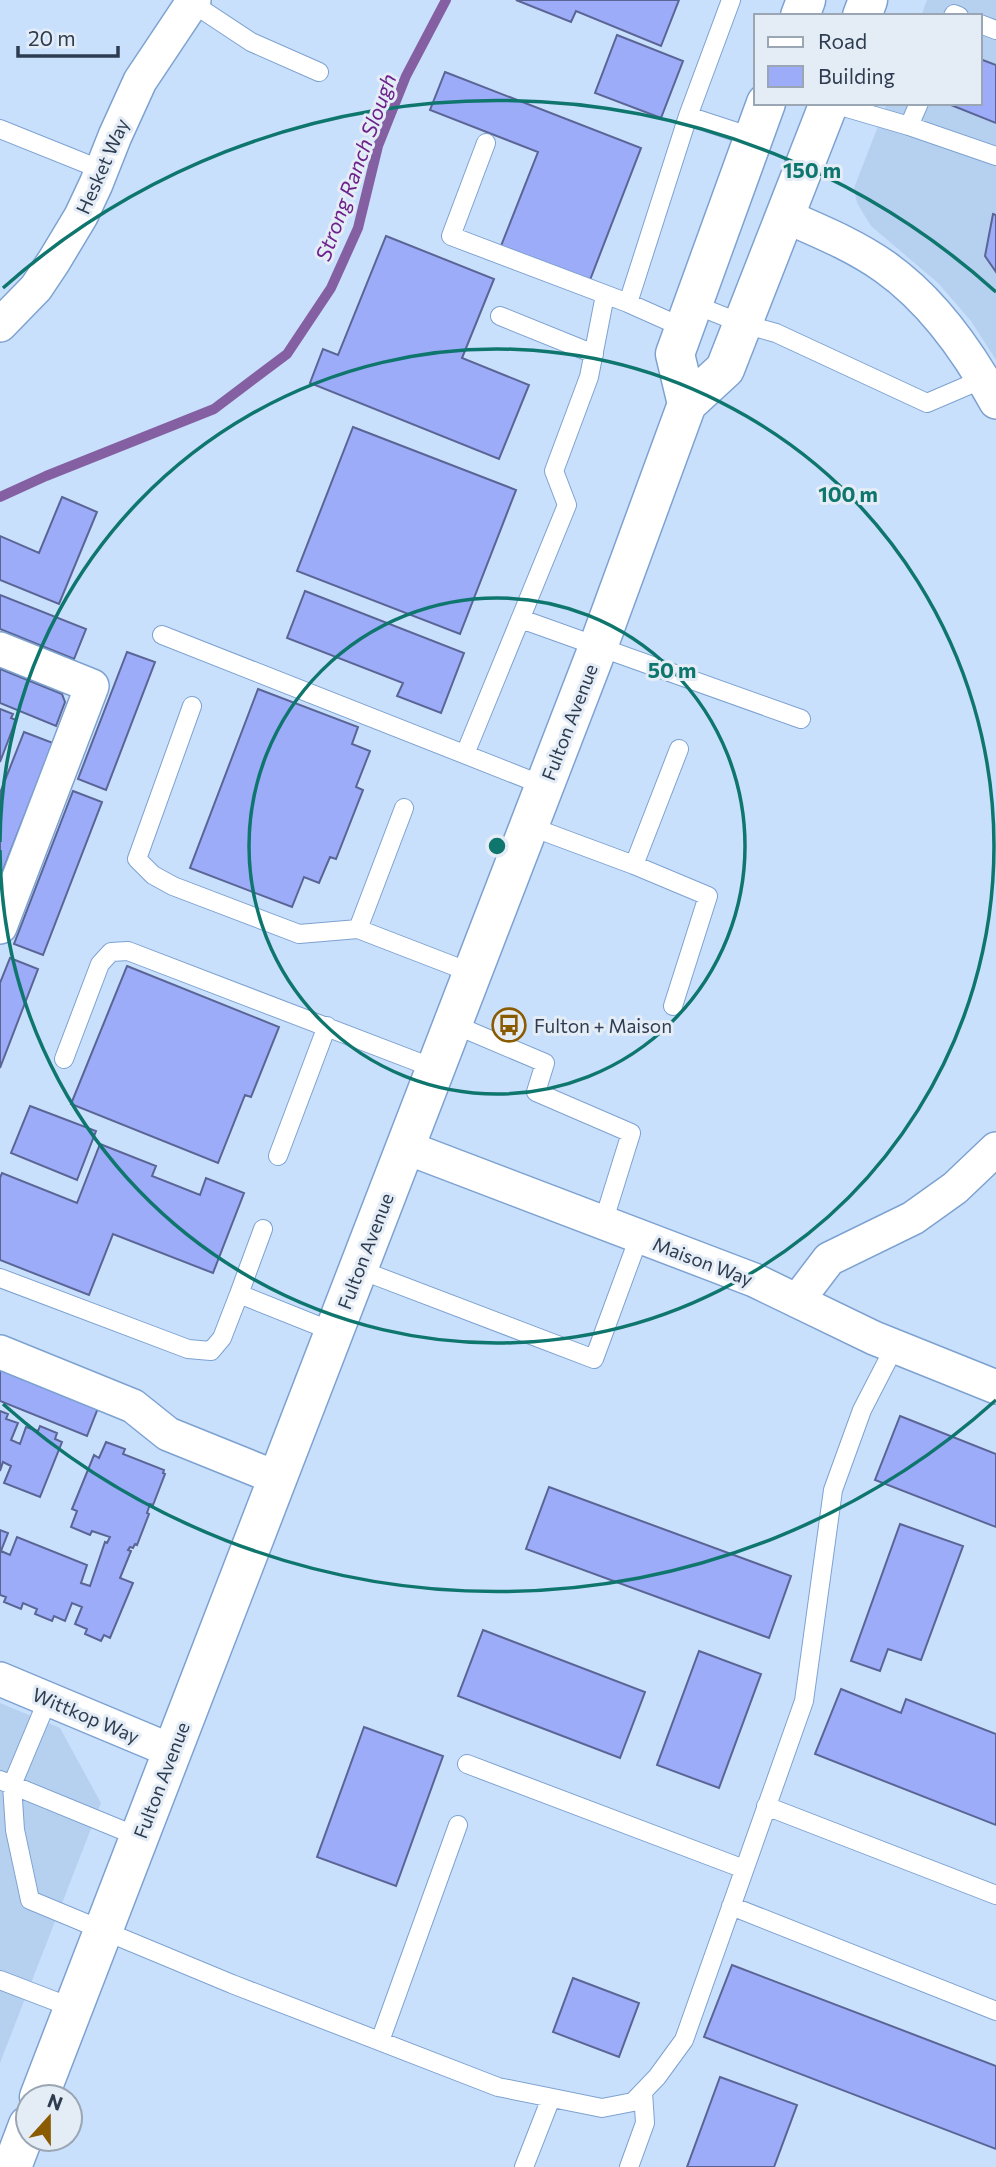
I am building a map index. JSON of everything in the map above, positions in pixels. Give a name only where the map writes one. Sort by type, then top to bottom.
[{"type":"main road","name":"Fulton Avenue","points":[[44,2083],[545,786],[687,404],[725,369],[828,105]]},
{"type":"main road","points":[[687,404],[675,354],[759,120]]},
{"type":"street","name":"Hesket Way","points":[[0,325],[36,288],[81,216],[140,81],[193,1]]},
{"type":"street","points":[[785,216],[838,239],[884,267],[921,298],[950,332],[990,391]]},
{"type":"street","points":[[0,649],[92,686],[0,927]]},
{"type":"street","name":"Maison Way","points":[[405,1147],[754,1280],[895,1346],[996,1387]]},
{"type":"street","points":[[797,1301],[829,1259],[913,1218],[955,1188],[996,1149]]},
{"type":"street","points":[[0,1352],[117,1399],[146,1415],[168,1434],[277,1478]]},
{"type":"street","name":"Wittkop Way","points":[[0,1679],[172,1751]]},
{"type":"lane","points":[[628,303],[688,116],[731,0]]},
{"type":"lane","points":[[193,1],[251,42],[319,72]]},
{"type":"lane","points":[[836,105],[909,126],[996,156]]},
{"type":"lane","points":[[909,126],[918,105]]},
{"type":"lane","points":[[688,116],[759,120]]},
{"type":"lane","points":[[0,129],[102,170]]},
{"type":"lane","points":[[486,143],[451,236],[628,303],[743,324],[776,333],[927,403],[990,391]]},
{"type":"lane","points":[[465,754],[567,505],[554,471],[589,377],[605,295]]},
{"type":"lane","points":[[500,316],[594,354]]},
{"type":"lane","points":[[521,619],[801,719]]},
{"type":"lane","points":[[162,635],[545,786]]},
{"type":"lane","points":[[192,706],[137,859],[153,875],[173,886],[299,934],[358,929],[472,973]]},
{"type":"lane","points":[[634,865],[679,748]]},
{"type":"lane","points":[[358,929],[404,808]]},
{"type":"lane","points":[[529,826],[708,896],[673,1006]]},
{"type":"lane","points":[[64,1059],[100,964],[111,952],[128,951],[436,1069]]},
{"type":"lane","points":[[453,1024],[545,1063],[536,1092],[631,1132],[603,1223]]},
{"type":"lane","points":[[278,1156],[327,1026]]},
{"type":"lane","points":[[0,1278],[188,1349],[211,1351],[222,1338],[263,1229]]},
{"type":"lane","points":[[358,1269],[594,1359],[639,1237]]},
{"type":"lane","points":[[239,1294],[334,1332]]},
{"type":"lane","points":[[48,1699],[6,1783],[30,1900],[232,1983],[498,2087],[602,2109],[633,2102],[657,2077],[684,2040],[804,1701],[833,1490],[862,1410],[895,1346]]},
{"type":"lane","points":[[467,1764],[744,1869]]},
{"type":"lane","points":[[6,1783],[139,1837]]},
{"type":"lane","points":[[766,1806],[996,1895]]},
{"type":"lane","points":[[380,2041],[458,1825]]},
{"type":"lane","points":[[731,1906],[996,2011]]},
{"type":"lane","points":[[0,1980],[73,2008]]},
{"type":"lane","points":[[629,2167],[645,2123],[643,2092]]},
{"type":"lane","points":[[524,2167],[551,2098]]},
{"type":"shaded area","points":[[927,0],[996,0],[996,360],[971,321],[938,283],[871,226],[857,203],[854,188],[886,105],[982,105],[982,14],[922,14]]},
{"type":"shaded area","points":[[0,1703],[60,1728],[101,1803],[0,2063]]},
{"type":"building","points":[[516,0],[679,0],[661,46],[576,11],[571,22]]},
{"type":"building","points":[[617,35],[683,61],[661,118],[595,93]]},
{"type":"building","points":[[982,60],[996,65],[996,123],[951,105],[982,105]]},
{"type":"building","points":[[445,72],[641,148],[590,280],[501,246],[538,152],[430,110]]},
{"type":"building","points":[[993,214],[996,215],[996,272],[985,256]]},
{"type":"building","points":[[386,236],[494,279],[462,358],[529,385],[499,459],[310,383],[323,349],[338,355]]},
{"type":"building","points":[[353,427],[516,490],[460,634],[297,571]]},
{"type":"building","points":[[62,497],[97,512],[59,604],[0,580],[0,536],[39,553]]},
{"type":"building","points":[[305,591],[464,653],[441,713],[397,696],[403,683],[287,638]]},
{"type":"building","points":[[0,595],[86,629],[74,659],[0,629]]},
{"type":"building","points":[[127,652],[155,662],[106,790],[78,779]]},
{"type":"building","points":[[0,669],[62,694],[65,702],[56,726],[0,703]]},
{"type":"building","points":[[258,689],[358,727],[352,744],[370,751],[356,787],[363,790],[336,859],[330,857],[319,883],[304,877],[292,907],[190,868]]},
{"type":"building","points":[[0,709],[13,714],[11,718],[16,720],[0,762]]},
{"type":"building","points":[[24,732],[53,743],[0,878],[0,793]]},
{"type":"building","points":[[73,791],[102,802],[43,955],[14,944]]},
{"type":"building","points":[[10,958],[38,969],[0,1068],[0,983]]},
{"type":"building","points":[[127,966],[279,1027],[251,1097],[245,1095],[218,1163],[71,1104]]},
{"type":"building","points":[[30,1106],[96,1131],[77,1180],[11,1153]]},
{"type":"building","points":[[100,1144],[156,1166],[152,1176],[200,1195],[206,1178],[244,1193],[213,1273],[113,1234],[89,1295],[0,1260],[2,1173],[77,1203]]},
{"type":"building","points":[[0,1367],[98,1408],[87,1436],[0,1401]]},
{"type":"building","points":[[0,1411],[8,1414],[6,1419],[18,1423],[11,1440],[20,1444],[26,1427],[38,1431],[40,1426],[57,1433],[55,1439],[62,1442],[40,1497],[4,1483],[11,1466],[3,1462],[0,1471]]},
{"type":"building","points":[[900,1416],[996,1454],[996,1527],[875,1480]]},
{"type":"building","points":[[106,1442],[125,1449],[123,1454],[164,1470],[165,1474],[153,1505],[150,1504],[137,1545],[128,1550],[131,1551],[120,1578],[133,1583],[110,1638],[104,1635],[101,1641],[85,1634],[87,1629],[75,1624],[82,1607],[72,1603],[65,1621],[54,1616],[52,1621],[35,1614],[37,1609],[23,1603],[21,1609],[4,1602],[6,1597],[0,1595],[0,1530],[8,1533],[1,1551],[10,1555],[17,1537],[87,1565],[81,1583],[90,1586],[105,1542],[107,1543],[110,1537],[92,1531],[90,1535],[71,1527],[77,1511],[72,1509],[94,1455],[99,1458]]},
{"type":"building","points":[[549,1487],[791,1576],[769,1638],[526,1549]]},
{"type":"building","points":[[900,1524],[963,1546],[921,1660],[888,1649],[880,1671],[851,1661]]},
{"type":"building","points":[[483,1630],[645,1692],[620,1758],[458,1696]]},
{"type":"building","points":[[699,1651],[761,1674],[719,1788],[657,1765]]},
{"type":"building","points":[[841,1689],[901,1713],[906,1699],[996,1734],[996,1825],[815,1754]]},
{"type":"building","points":[[364,1727],[443,1756],[396,1886],[317,1857]]},
{"type":"building","points":[[732,1965],[996,2066],[996,2149],[704,2037]]},
{"type":"building","points":[[573,1978],[639,2003],[619,2057],[553,2032]]},
{"type":"building","points":[[720,2077],[797,2105],[774,2167],[687,2167]]},
{"type":"waterway","name":"Strong Ranch Slough","points":[[0,497],[214,409],[287,354],[331,288],[358,228],[378,146],[406,76],[446,0]]},
{"type":"place","name":"Fulton + Maison","points":[[509,1025]]}]
